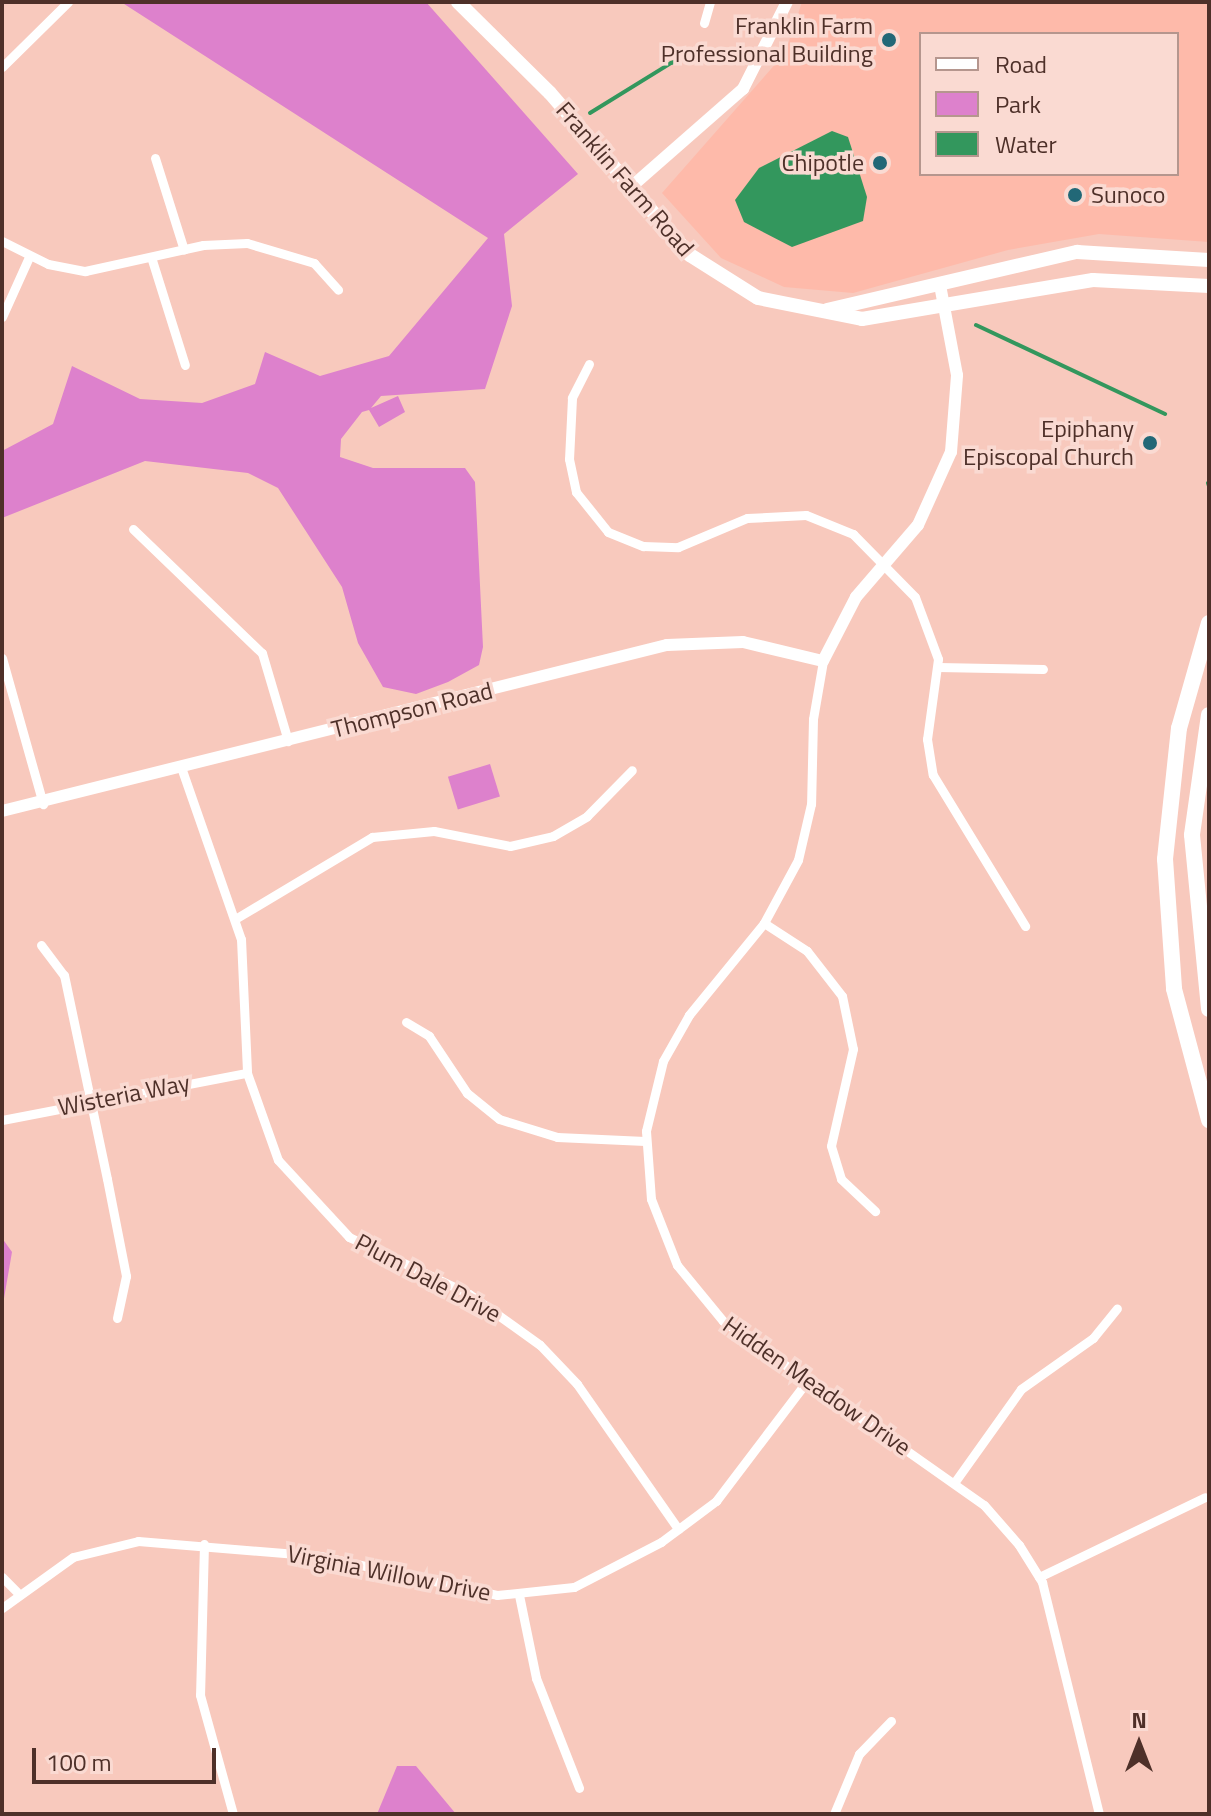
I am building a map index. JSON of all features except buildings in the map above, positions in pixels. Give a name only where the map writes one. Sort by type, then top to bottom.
[{"type":"highway","points":[[1209,623],[1179,728],[1165,859],[1174,989],[1209,1120]]},
{"type":"highway","points":[[1209,715],[1192,835],[1209,1009]]},
{"type":"main road","name":"Franklin Farm Road","points":[[458,2],[715,275],[758,298],[862,319],[946,309],[1093,280],[1209,286]]},
{"type":"main road","name":"Franklin Farm Road","points":[[818,311],[1077,252],[1209,260]]},
{"type":"street","points":[[2,67],[68,2]]},
{"type":"street","points":[[704,23],[710,2]]},
{"type":"street","points":[[631,187],[743,89],[787,2]]},
{"type":"street","points":[[155,158],[184,250]]},
{"type":"street","points":[[2,241],[29,257],[85,271],[152,260],[225,242],[271,248],[314,263],[338,290]]},
{"type":"street","points":[[2,317],[29,257]]},
{"type":"street","points":[[152,260],[185,365]]},
{"type":"street","name":"Hidden Meadow Drive","points":[[940,285],[958,396],[951,452],[932,502],[841,619],[823,661],[807,831],[764,923],[675,1037],[654,1084],[645,1141],[657,1221],[690,1285],[723,1321],[954,1483],[1003,1524],[1039,1577],[1099,1814]]},
{"type":"street","points":[[589,364],[572,398],[569,459],[580,499],[608,532],[643,546],[678,547],[747,518],[790,514],[841,527],[883,563],[925,612],[938,667],[927,739],[936,783],[1025,926]]},
{"type":"street","points":[[133,529],[262,653],[288,741]]},
{"type":"street","name":"Thompson Road","points":[[2,811],[182,770],[667,645],[743,642],[823,661]]},
{"type":"street","points":[[2,658],[43,804]]},
{"type":"street","points":[[938,667],[1043,669]]},
{"type":"street","name":"Plum Dale Drive","points":[[182,770],[201,843],[235,919],[245,969],[247,1073],[265,1136],[313,1206],[349,1237],[485,1303],[540,1345],[577,1384],[678,1529]]},
{"type":"street","points":[[235,919],[372,837],[434,831],[510,846],[553,836],[587,816],[632,770]]},
{"type":"street","points":[[764,923],[821,965],[842,996],[853,1049],[831,1146],[841,1179],[875,1211]]},
{"type":"street","points":[[41,945],[64,975],[90,1099],[126,1276],[117,1318]]},
{"type":"street","points":[[406,1022],[429,1036],[467,1093],[499,1119],[557,1137],[645,1141]]},
{"type":"street","name":"Wisteria Way","points":[[2,1120],[90,1099],[247,1073]]},
{"type":"street","points":[[954,1483],[1021,1389],[1093,1338],[1117,1308]]},
{"type":"street","name":"Virginia Willow Drive","points":[[2,1608],[17,1592],[104,1546],[204,1544],[320,1556],[519,1595],[574,1587],[678,1529],[736,1479],[807,1381]]},
{"type":"street","points":[[1039,1577],[1205,1497]]},
{"type":"street","points":[[204,1544],[200,1695],[233,1814]]},
{"type":"street","points":[[2,1577],[17,1592]]},
{"type":"street","points":[[519,1595],[536,1678],[579,1788]]},
{"type":"street","points":[[834,1814],[859,1754],[891,1721]]},
{"type":"shaded area","points":[[802,2],[1209,2],[1209,242],[1099,234],[1008,250],[853,293],[784,287],[721,258],[662,193],[785,53]]},
{"type":"green space","points":[[121,2],[426,2],[578,174],[504,234],[512,306],[485,389],[381,396],[371,408],[398,396],[405,412],[379,427],[369,410],[362,412],[341,439],[340,457],[373,468],[465,468],[475,482],[483,647],[479,665],[448,682],[416,694],[383,687],[358,643],[342,587],[278,488],[248,473],[145,461],[2,518],[2,451],[53,424],[72,366],[140,399],[202,403],[255,384],[265,352],[320,376],[389,356],[488,238]]},
{"type":"green space","points":[[490,764],[500,797],[458,809],[448,777]]},
{"type":"green space","points":[[2,1238],[12,1252],[2,1310]]},
{"type":"green space","points":[[397,1766],[416,1766],[456,1814],[377,1814]]},
{"type":"water","points":[[832,131],[848,137],[867,197],[863,221],[792,247],[744,222],[735,200],[759,168]]},
{"type":"waterway","points":[[590,113],[671,63],[701,53],[733,58]]},
{"type":"waterway","points":[[976,325],[1165,414]]},
{"type":"place","name":"Franklin Farm Professional Building","points":[[889,40]]},
{"type":"place","name":"Chipotle","points":[[880,163]]},
{"type":"place","name":"Sunoco","points":[[1075,195]]},
{"type":"place","name":"Epiphany Episcopal Church","points":[[1150,443]]}]
